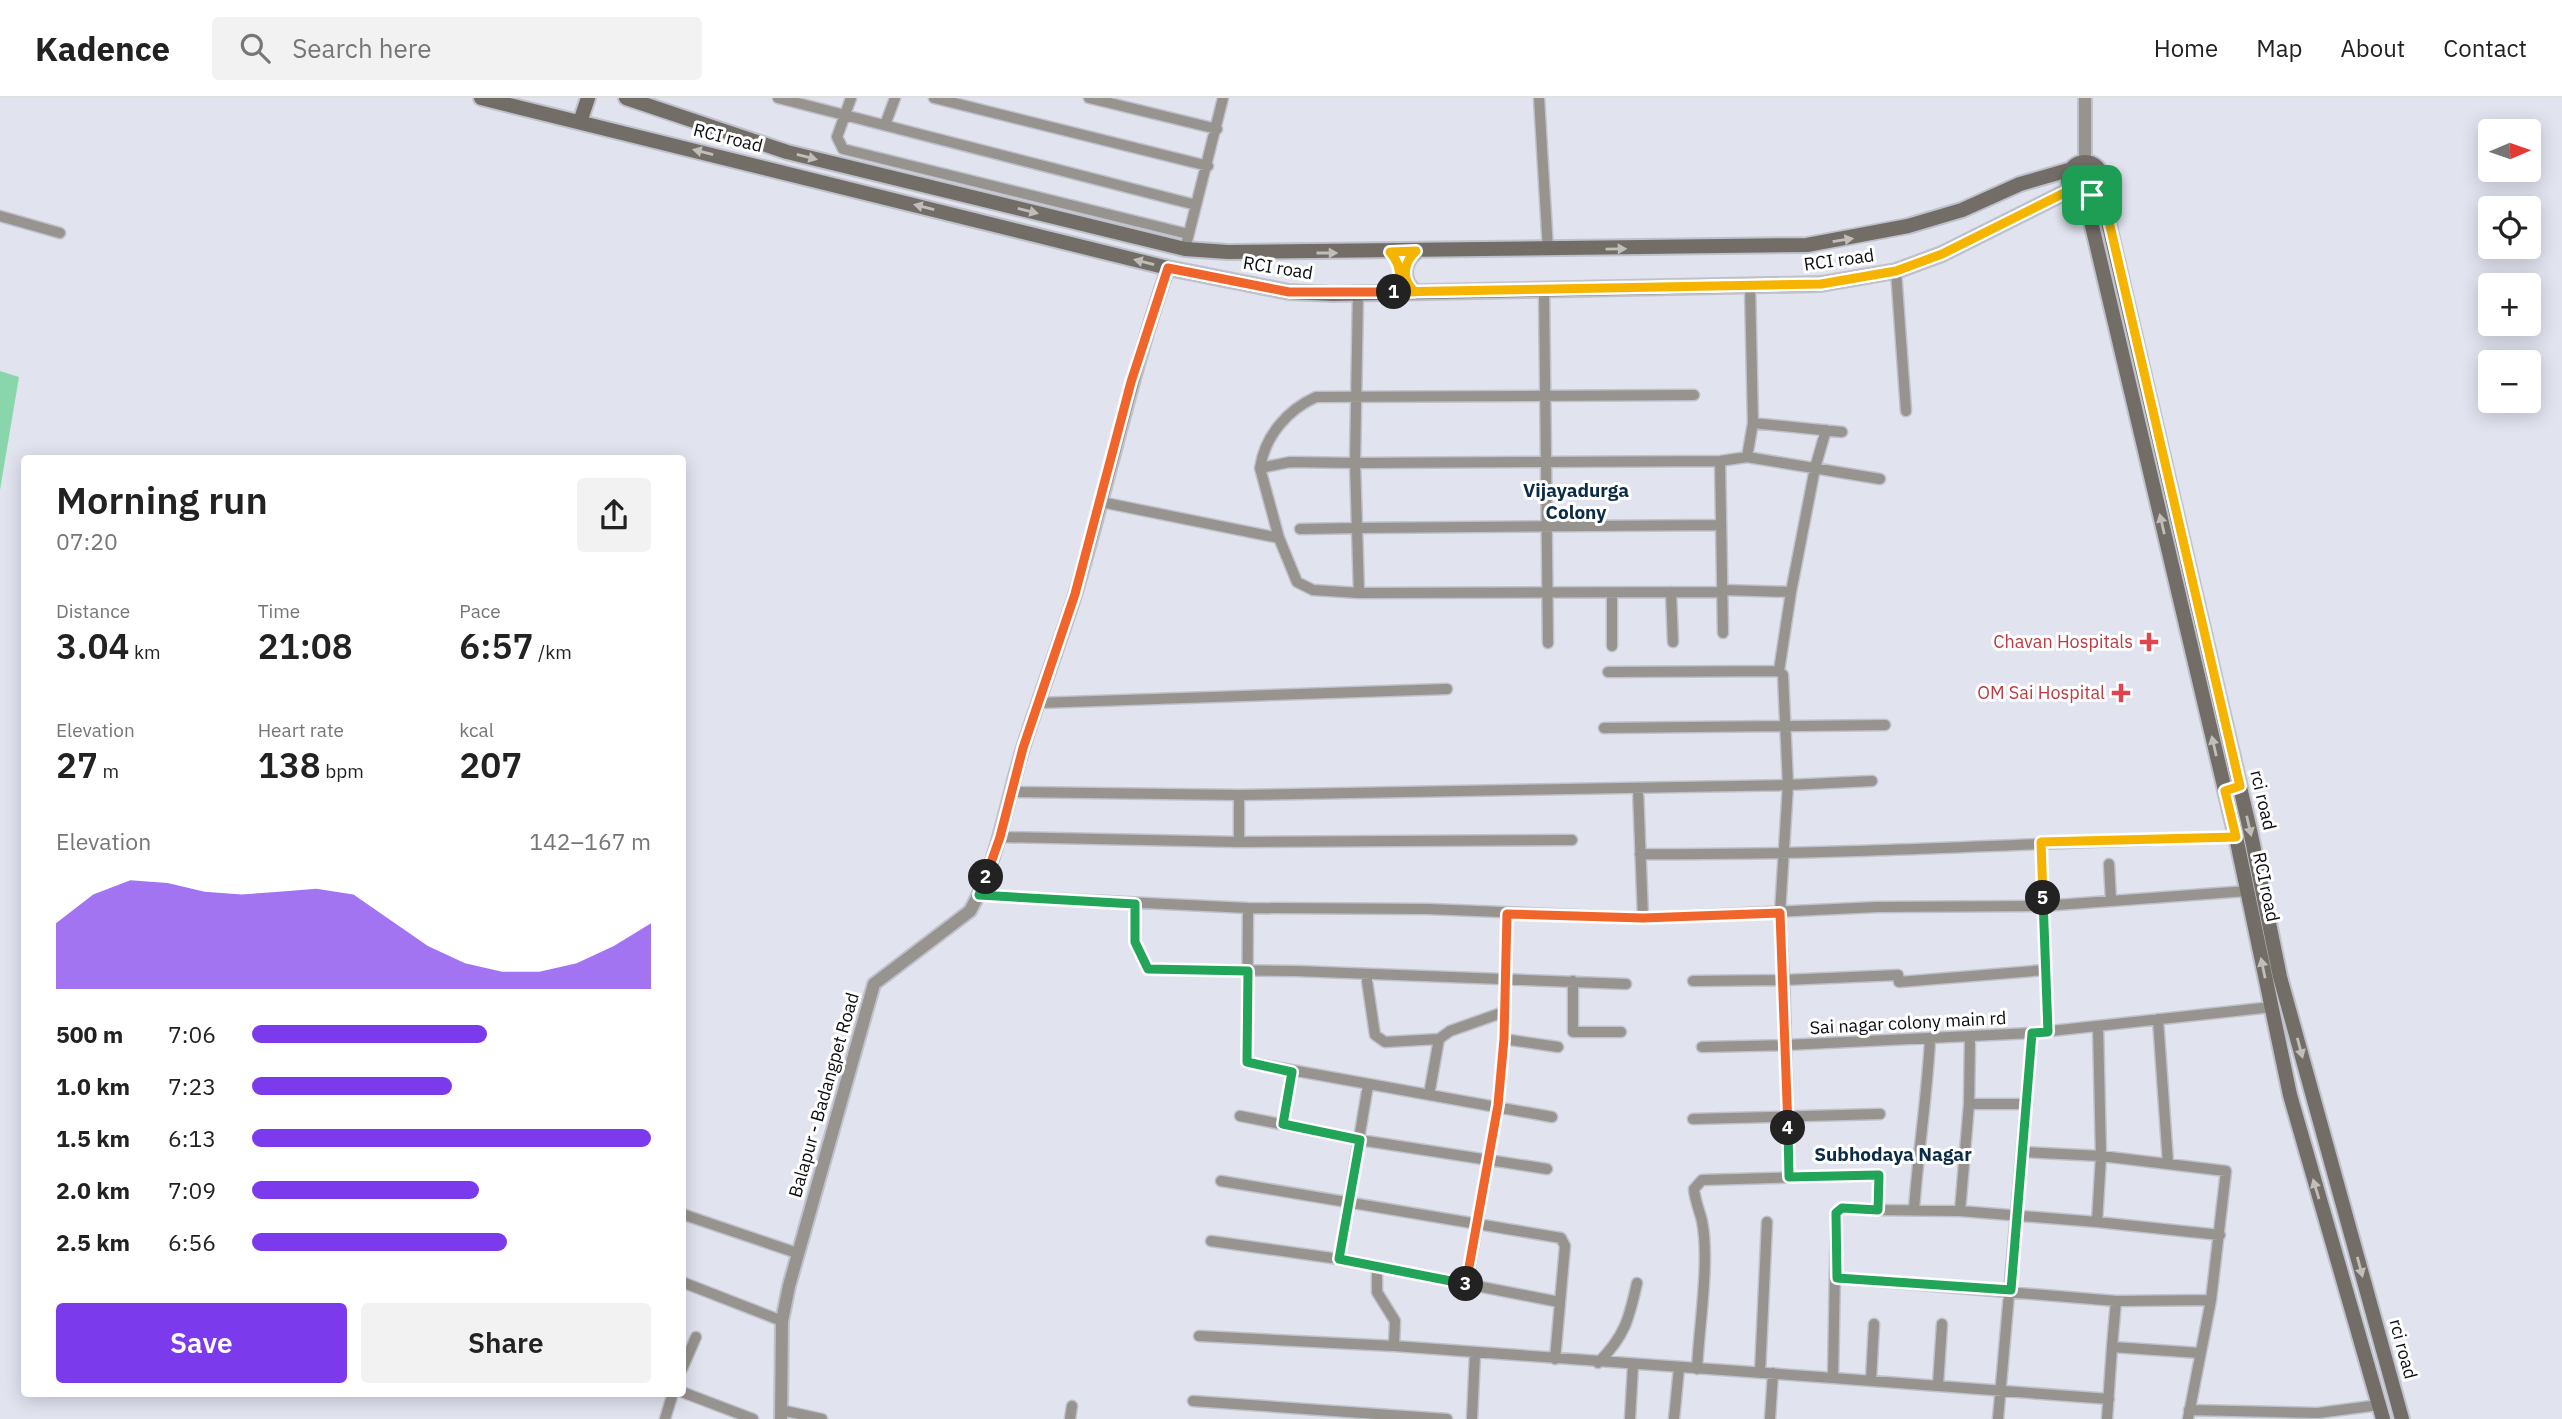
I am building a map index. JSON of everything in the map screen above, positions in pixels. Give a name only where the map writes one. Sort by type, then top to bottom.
[{"type":"main road","name":"RCI road","points":[[481,98],[1168,268],[1289,292],[1821,284],[1896,271],[1989,232],[2072,189]]},
{"type":"main road","points":[[580,122],[588,98]]},
{"type":"main road","points":[[626,98],[787,152],[1187,241],[1262,253],[1781,246],[1860,237],[1962,210],[1998,192],[2079,165],[2100,172],[2101,187],[2085,196],[2072,189],[2069,178],[2079,165]]},
{"type":"main road","name":"rci road","points":[[2101,187],[2240,786],[2280,977],[2402,1419]]},
{"type":"main road","name":"RCI road","points":[[2085,196],[2236,837],[2290,1095],[2381,1412]]},
{"type":"main road","points":[[1415,292],[1405,280],[1405,267],[1416,251]]},
{"type":"main road","points":[[1390,252],[1400,269],[1399,280],[1391,292]]},
{"type":"main road","points":[[2225,791],[2240,786]]},
{"type":"main road","points":[[2364,1353],[2382,1347]]},
{"type":"street","points":[[778,98],[1196,205]]},
{"type":"street","points":[[851,98],[837,137],[843,149],[1187,241],[1223,98]]},
{"type":"street","points":[[885,125],[895,98]]},
{"type":"street","points":[[934,98],[1208,166]]},
{"type":"street","points":[[1089,98],[1217,129]]},
{"type":"street","points":[[1539,98],[1548,250]]},
{"type":"street","points":[[2079,165],[2085,98]]},
{"type":"street","points":[[0,216],[60,233]]},
{"type":"street","name":"Balapur - Badangpet Road","points":[[781,1415],[782,1321],[797,1252],[874,984],[970,911],[979,895],[1000,837],[1038,703],[1075,594],[1131,382],[1168,268]]},
{"type":"street","points":[[1896,271],[1906,411]]},
{"type":"street","points":[[1747,457],[1753,423],[1750,286]]},
{"type":"street","points":[[1544,289],[1548,643]]},
{"type":"street","points":[[1358,293],[1355,463],[1359,593]]},
{"type":"street","points":[[1693,395],[1317,397],[1301,404],[1271,435],[1262,452],[1260,468],[1279,538],[1297,582],[1313,590],[1359,593],[1791,592]]},
{"type":"street","points":[[1753,423],[1842,432]]},
{"type":"street","points":[[1779,671],[1815,468],[1826,430]]},
{"type":"street","points":[[1260,468],[1290,463],[1720,461],[1747,457],[1880,479]]},
{"type":"street","points":[[1720,461],[1723,633]]},
{"type":"street","points":[[1101,502],[1279,538]]},
{"type":"street","points":[[1300,528],[1721,525]]},
{"type":"street","points":[[1671,592],[1673,642]]},
{"type":"street","points":[[1612,593],[1612,646]]},
{"type":"street","points":[[1608,672],[1779,671],[1783,675],[1788,785],[1780,913],[1789,1177]]},
{"type":"street","points":[[1038,703],[1447,689]]},
{"type":"street","points":[[1604,728],[1885,725]]},
{"type":"street","points":[[1012,792],[1239,795],[1638,789],[1872,781]]},
{"type":"street","points":[[1638,789],[1643,918]]},
{"type":"street","points":[[1239,795],[1239,842]]},
{"type":"street","points":[[1000,837],[1239,842],[1572,839]]},
{"type":"street","points":[[1640,854],[1785,855],[2041,842],[2236,837]]},
{"type":"street","points":[[2041,842],[2048,1032]]},
{"type":"street","points":[[2109,864],[2111,901]]},
{"type":"street","points":[[979,895],[1248,908],[1428,909],[1643,918],[1877,906],[2043,906],[2247,891]]},
{"type":"street","points":[[1135,904],[1135,942],[1148,969],[1626,984]]},
{"type":"street","points":[[1248,908],[1247,1062],[1292,1072],[1498,1105],[1552,1117]]},
{"type":"street","points":[[1467,1284],[1498,1105],[1504,1039],[1507,914]]},
{"type":"street","points":[[1693,981],[1898,975],[1899,982],[1936,981],[2045,970]]},
{"type":"street","points":[[1366,974],[1375,1035],[1385,1042],[1439,1039],[1450,1031],[1504,1012]]},
{"type":"street","points":[[1573,981],[1573,1032],[1621,1031]]},
{"type":"street","name":"Sai nagar colony main rd","points":[[1702,1047],[1930,1040],[2048,1032],[2272,1007]]},
{"type":"street","points":[[2158,1019],[2168,1163]]},
{"type":"street","points":[[2097,1222],[2101,1156],[2098,1026]]},
{"type":"street","points":[[1998,1419],[2032,1033]]},
{"type":"street","points":[[1960,1211],[1969,1104],[1970,1037]]},
{"type":"street","points":[[1429,1095],[1439,1039]]},
{"type":"street","points":[[1504,1039],[1558,1047]]},
{"type":"street","points":[[1914,1210],[1917,1162],[1927,1101],[1930,1040]]},
{"type":"street","points":[[1283,1124],[1292,1072]]},
{"type":"street","points":[[1339,1259],[1368,1085]]},
{"type":"street","points":[[1969,1104],[2027,1104]]},
{"type":"street","points":[[1693,1119],[1788,1114],[1880,1114]]},
{"type":"street","points":[[1240,1116],[1360,1140],[1547,1169]]},
{"type":"street","points":[[2023,1152],[2101,1156],[2227,1171],[2211,1300],[2188,1415],[2271,1416],[2381,1412]]},
{"type":"street","points":[[1697,1369],[1703,1269],[1702,1221],[1695,1204],[1694,1189],[1702,1180],[1879,1175],[1878,1210]]},
{"type":"street","points":[[1221,1181],[1350,1200],[1555,1236],[1564,1240],[1555,1359]]},
{"type":"street","points":[[1833,1378],[1838,1210],[1960,1211],[2220,1235]]},
{"type":"street","points":[[686,1215],[797,1252]]},
{"type":"street","points":[[1760,1373],[1767,1222]]},
{"type":"street","points":[[1211,1241],[1339,1259],[1559,1302]]},
{"type":"street","points":[[1377,1268],[1377,1292],[1395,1321],[1394,1346]]},
{"type":"street","points":[[1837,1278],[2011,1290],[2116,1301],[2211,1300]]},
{"type":"street","points":[[1598,1363],[1617,1344],[1629,1321],[1637,1283]]},
{"type":"street","points":[[686,1284],[782,1321]]},
{"type":"street","points":[[2107,1419],[2116,1301]]},
{"type":"street","points":[[1871,1380],[1874,1324]]},
{"type":"street","points":[[1938,1385],[1942,1324]]},
{"type":"street","points":[[686,1360],[696,1336]]},
{"type":"street","points":[[1199,1336],[1394,1346],[2109,1399]]},
{"type":"street","points":[[2112,1347],[2200,1353]]},
{"type":"street","points":[[1472,1419],[1475,1354]]},
{"type":"street","points":[[1630,1419],[1633,1365]]},
{"type":"street","points":[[1674,1419],[1679,1368]]},
{"type":"street","points":[[1770,1419],[1773,1373]]},
{"type":"street","points":[[686,1394],[753,1419]]},
{"type":"street","points":[[665,1419],[672,1397]]},
{"type":"street","points":[[1193,1401],[1447,1419]]},
{"type":"street","points":[[1070,1419],[1072,1406]]},
{"type":"street","points":[[781,1415],[822,1419]]},
{"type":"green space","points":[[0,371],[19,377],[0,490]]},
{"type":"place","name":"Chavan Hospitals","points":[[2149,642]]},
{"type":"place","name":"OM Sai Hospital","points":[[2121,693]]},
{"type":"district","name":"Vijayadurga Colony","points":[[1576,501]]},
{"type":"district","name":"Subhodaya Nagar","points":[[1893,1154]]},
{"type":"route","points":[[2092,195],[2080,195],[2072,189],[1942,254],[1896,271],[1821,284],[1750,286],[1479,290],[1415,292],[1391,292],[1399,280],[1400,269],[1390,252],[1416,251],[1410,256],[1405,267],[1405,280],[1415,292],[1333,294],[1289,292],[1168,268],[1131,382],[1075,594],[1023,748],[1000,837],[979,895],[1135,904],[1135,942],[1142,964],[1148,969],[1248,971],[1247,1062],[1292,1072],[1283,1124],[1360,1140],[1339,1259],[1467,1284],[1498,1105],[1504,1039],[1507,914],[1643,918],[1780,913],[1789,1177],[1879,1175],[1878,1210],[1842,1208],[1836,1213],[1837,1278],[2011,1290],[2032,1033],[2048,1032],[2041,842],[2236,837],[2225,791],[2240,786],[2101,187],[2092,195]]}]
